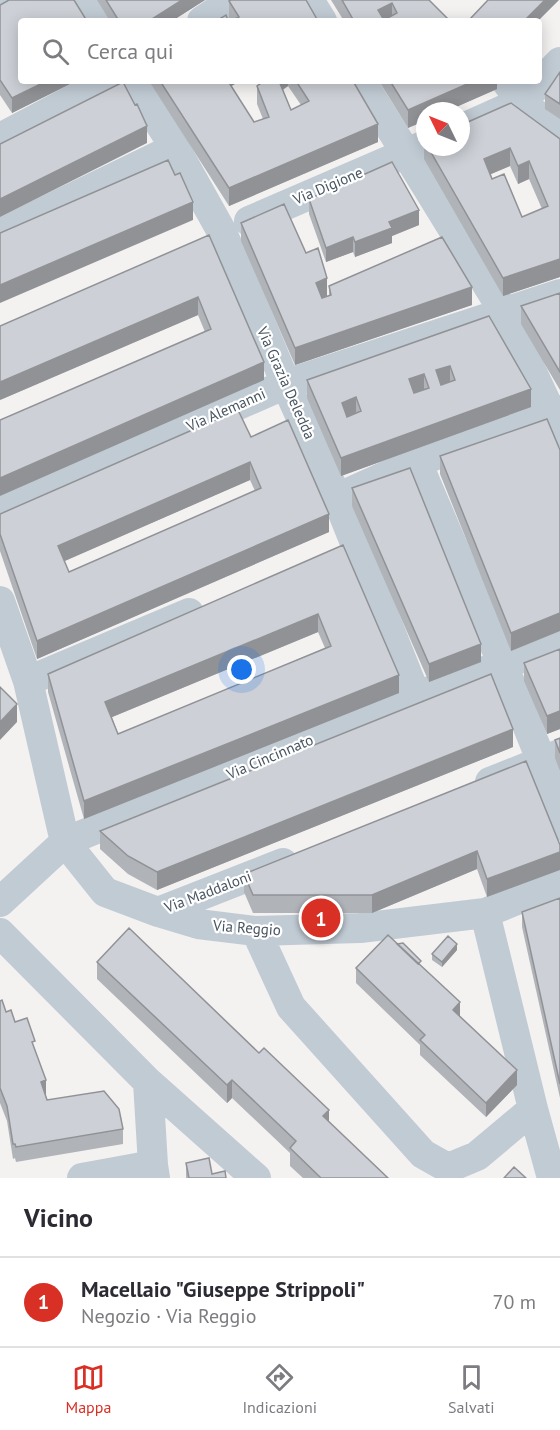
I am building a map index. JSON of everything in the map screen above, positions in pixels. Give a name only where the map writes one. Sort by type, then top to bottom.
[{"type":"street","points":[[0,4],[6,0]]},
{"type":"street","points":[[82,0],[93,18]]},
{"type":"street","points":[[206,18],[233,0]]},
{"type":"street","points":[[309,0],[320,18]]},
{"type":"street","points":[[542,73],[560,62]]},
{"type":"street","points":[[3,130],[102,84]]},
{"type":"street","name":"Via Grazia Deledda","points":[[135,84],[175,148],[211,237],[286,384],[337,498],[344,547],[416,696]]},
{"type":"street","points":[[363,84],[416,149]]},
{"type":"street","points":[[470,123],[513,92],[560,134]]},
{"type":"street","points":[[0,233],[175,148]]},
{"type":"street","name":"Via Digione","points":[[211,237],[416,149]]},
{"type":"street","points":[[337,498],[417,462],[557,418],[504,312],[420,156]]},
{"type":"street","name":"Via Alemanni","points":[[0,510],[286,384],[560,294]]},
{"type":"street","points":[[417,462],[503,665],[551,758],[560,826]]},
{"type":"street","points":[[0,601],[7,641],[28,681],[65,842]]},
{"type":"street","points":[[28,681],[213,603]]},
{"type":"street","name":"Via Cincinnato","points":[[0,902],[65,842],[416,696],[560,644]]},
{"type":"street","points":[[465,792],[551,758]]},
{"type":"street","name":"Via Reggio","points":[[65,842],[105,892],[198,924],[256,931],[360,928],[485,913],[560,882]]},
{"type":"street","name":"Via Maddaloni","points":[[158,912],[311,852]]},
{"type":"street","points":[[485,913],[533,1109],[554,1172]]},
{"type":"street","points":[[256,931],[291,1007],[423,1154],[448,1168],[477,1156],[533,1109]]},
{"type":"street","points":[[0,933],[148,1082],[256,1178]]},
{"type":"street","points":[[82,1178],[154,1172],[148,1082]]},
{"type":"building","points":[[9,0],[74,0],[85,18],[18,18],[18,84],[41,84],[12,98],[0,80],[0,5]]},
{"type":"building","points":[[106,0],[182,0],[154,18],[117,18]]},
{"type":"building","points":[[306,0],[316,18],[237,18],[239,17],[229,1]]},
{"type":"building","points":[[342,0],[429,0],[447,18],[388,18],[397,13],[392,3],[378,10],[383,18],[352,18]]},
{"type":"building","points":[[488,0],[545,0],[527,18],[471,18]]},
{"type":"building","points":[[560,72],[560,104],[545,94]]},
{"type":"building","points":[[119,84],[124,84],[147,126],[0,199],[0,144]]},
{"type":"building","points":[[162,84],[230,84],[254,122],[269,117],[257,86],[260,84],[280,84],[291,110],[309,101],[298,84],[355,84],[378,124],[229,188]]},
{"type":"building","points":[[392,84],[467,84],[426,102],[416,102],[416,106],[408,110]]},
{"type":"building","points":[[511,103],[560,139],[560,259],[503,278],[433,156],[470,156],[470,121]],"holes":[[[510,148],[518,166],[529,161],[548,206],[522,217],[504,174],[492,179],[484,159]]]},
{"type":"building","points":[[168,160],[175,175],[180,173],[193,202],[0,285],[0,233]]},
{"type":"building","points":[[392,162],[419,210],[389,222],[392,228],[355,242],[353,237],[326,248],[309,199]]},
{"type":"building","points":[[284,204],[306,253],[318,248],[327,278],[316,283],[322,298],[331,295],[329,286],[442,237],[472,287],[295,348],[241,223]]},
{"type":"building","points":[[209,235],[264,362],[0,478],[0,420],[211,329],[198,297],[0,382],[0,326]]},
{"type":"building","points":[[560,293],[560,372],[521,306]]},
{"type":"building","points":[[489,316],[531,389],[341,458],[307,380]],"holes":[[[450,366],[455,380],[441,385],[436,370]],[[424,374],[429,388],[414,393],[409,379]],[[356,397],[361,411],[347,417],[342,403]]]},
{"type":"building","points":[[238,410],[251,437],[288,420],[329,514],[37,641],[0,534],[0,514]],"holes":[[[250,462],[261,488],[69,572],[58,546]]]},
{"type":"building","points":[[547,419],[560,450],[560,613],[511,633],[440,456]]},
{"type":"building","points":[[410,468],[481,644],[429,664],[352,488]]},
{"type":"building","points":[[343,545],[399,675],[84,801],[48,674]],"holes":[[[318,614],[331,646],[118,734],[105,702]]]},
{"type":"building","points":[[560,649],[560,711],[547,716],[524,663]]},
{"type":"building","points":[[491,674],[513,729],[157,872],[128,856],[100,831]]},
{"type":"building","points":[[0,687],[17,704],[0,722]]},
{"type":"building","points":[[560,738],[560,753],[555,740]]},
{"type":"building","points":[[526,761],[560,845],[560,852],[487,879],[477,851],[372,895],[253,895],[244,874]]},
{"type":"building","points":[[560,898],[560,1084],[522,912]]},
{"type":"building","points":[[129,928],[259,1053],[264,1048],[329,1110],[323,1116],[388,1178],[321,1178],[290,1148],[296,1141],[232,1080],[227,1085],[97,962]]},
{"type":"building","points":[[388,935],[460,1002],[453,1010],[517,1070],[486,1103],[420,1040],[425,1035],[356,968]]},
{"type":"building","points":[[448,936],[457,944],[442,962],[432,954]]},
{"type":"building","points":[[403,943],[421,961],[418,964],[397,944]]},
{"type":"building","points":[[2,1000],[6,1012],[11,1010],[15,1022],[27,1018],[35,1041],[32,1042],[46,1080],[41,1082],[47,1100],[104,1091],[119,1109],[123,1129],[16,1147],[13,1144],[7,1106],[0,1088],[0,1001]]},
{"type":"building","points":[[209,1158],[212,1174],[225,1171],[226,1178],[189,1178],[186,1163]]},
{"type":"building","points":[[514,1167],[526,1178],[504,1178]]},
{"type":"place","name":"Macellaio \"Giuseppe Strippoli\"","points":[[321,918]]}]
